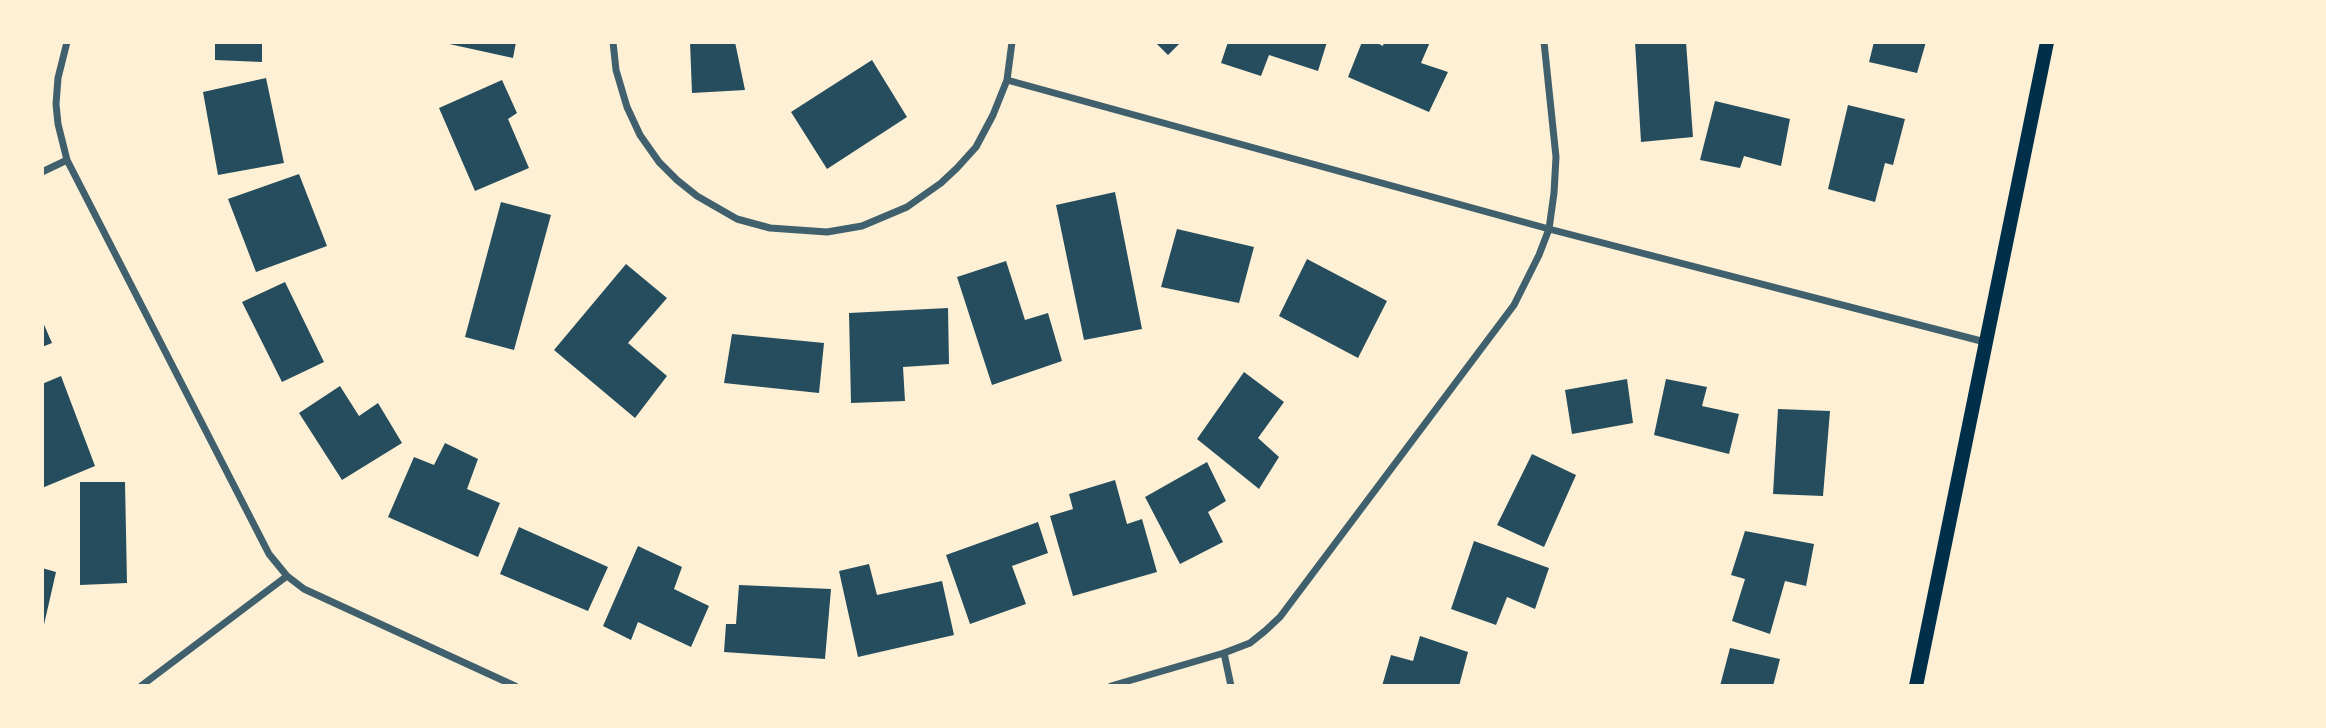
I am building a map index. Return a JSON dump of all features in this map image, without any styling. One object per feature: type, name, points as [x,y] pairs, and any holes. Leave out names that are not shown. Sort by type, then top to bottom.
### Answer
[{"type":"main road","points":[[1916,686],[2047,42]]},
{"type":"street","points":[[67,42],[58,78],[56,104],[67,160],[269,554],[287,576],[304,589],[515,686]]},
{"type":"street","points":[[612,42],[616,70],[627,107],[640,135],[659,162],[697,196],[737,219],[769,228],[827,232],[862,226],[907,207],[925,196],[957,168],[975,146],[993,115],[1007,80],[1012,42]]},
{"type":"street","points":[[1111,686],[1250,643],[1280,617],[1514,305],[1549,229],[1554,193],[1556,157],[1544,42]]},
{"type":"street","points":[[1007,80],[1549,229],[1985,342]]},
{"type":"street","points":[[42,172],[67,160]]},
{"type":"street","points":[[141,686],[287,576]]},
{"type":"street","points":[[1224,653],[1231,686]]},
{"type":"building","points":[[215,42],[262,42],[262,62],[215,60]]},
{"type":"building","points":[[440,42],[516,42],[513,58]]},
{"type":"building","points":[[690,42],[735,42],[745,90],[692,93]]},
{"type":"building","points":[[1155,42],[1181,42],[1168,55]]},
{"type":"building","points":[[1228,42],[1327,42],[1318,71],[1269,55],[1261,76],[1221,63]]},
{"type":"building","points":[[1362,42],[1375,42],[1383,46],[1384,42],[1430,42],[1421,63],[1448,72],[1429,112],[1348,77]]},
{"type":"building","points":[[1635,42],[1686,42],[1693,137],[1641,142]]},
{"type":"building","points":[[1874,42],[1926,42],[1917,73],[1869,62]]},
{"type":"building","points":[[872,60],[907,117],[827,169],[791,112]]},
{"type":"building","points":[[266,78],[284,163],[218,175],[203,92]]},
{"type":"building","points":[[502,80],[517,113],[508,119],[529,168],[475,191],[439,108]]},
{"type":"building","points":[[1715,101],[1790,119],[1781,166],[1744,156],[1740,168],[1700,160]]},
{"type":"building","points":[[1848,105],[1905,119],[1893,165],[1885,163],[1875,202],[1828,189]]},
{"type":"building","points":[[299,174],[327,246],[256,272],[228,199]]},
{"type":"building","points":[[1115,192],[1142,329],[1084,340],[1056,205]]},
{"type":"building","points":[[501,202],[551,215],[514,350],[465,337]]},
{"type":"building","points":[[1177,229],[1254,247],[1239,303],[1161,287]]},
{"type":"building","points":[[1307,259],[1387,301],[1358,358],[1279,316]]},
{"type":"building","points":[[1006,261],[1025,320],[1048,313],[1062,361],[992,385],[957,277]]},
{"type":"building","points":[[626,264],[667,298],[628,343],[667,376],[635,418],[554,350]]},
{"type":"building","points":[[285,282],[324,362],[282,382],[242,302]]},
{"type":"building","points":[[948,308],[949,364],[903,367],[905,401],[851,403],[849,313]]},
{"type":"building","points":[[42,320],[52,343],[42,347]]},
{"type":"building","points":[[732,334],[824,343],[819,393],[724,383]]},
{"type":"building","points":[[1244,372],[1284,402],[1258,438],[1279,457],[1259,489],[1197,439]]},
{"type":"building","points":[[61,376],[95,466],[42,488],[42,384]]},
{"type":"building","points":[[1627,379],[1633,423],[1572,434],[1565,390]]},
{"type":"building","points":[[1666,379],[1707,387],[1702,406],[1739,414],[1729,454],[1654,435]]},
{"type":"building","points":[[340,386],[359,416],[378,403],[402,443],[342,480],[299,413]]},
{"type":"building","points":[[1778,409],[1830,411],[1823,496],[1773,494]]},
{"type":"building","points":[[445,443],[478,459],[467,489],[500,503],[478,557],[388,517],[414,457],[434,465]]},
{"type":"building","points":[[1532,454],[1576,475],[1544,547],[1497,525]]},
{"type":"building","points":[[1207,462],[1226,501],[1208,512],[1223,542],[1180,564],[1145,497]]},
{"type":"building","points":[[1115,480],[1127,524],[1142,519],[1157,572],[1073,596],[1050,516],[1073,509],[1069,494]]},
{"type":"building","points":[[80,482],[125,482],[127,583],[80,585]]},
{"type":"building","points":[[1038,522],[1048,553],[1012,566],[1026,604],[970,624],[946,555]]},
{"type":"building","points":[[519,527],[608,567],[588,611],[500,574]]},
{"type":"building","points":[[1745,531],[1814,544],[1806,586],[1785,581],[1770,634],[1732,621],[1745,579],[1731,575]]},
{"type":"building","points":[[1474,541],[1549,568],[1535,609],[1507,597],[1496,625],[1451,609]]},
{"type":"building","points":[[638,546],[682,567],[674,589],[709,606],[691,647],[638,622],[631,640],[603,626]]},
{"type":"building","points":[[869,564],[877,595],[942,581],[954,635],[858,657],[839,571]]},
{"type":"building","points":[[42,568],[56,572],[43,629],[42,629]]},
{"type":"building","points":[[739,585],[831,589],[825,659],[724,652],[726,624],[736,624]]},
{"type":"building","points":[[1420,636],[1468,652],[1459,686],[1382,686],[1391,655],[1413,661]]},
{"type":"building","points":[[1730,648],[1780,659],[1773,686],[1720,686]]}]
